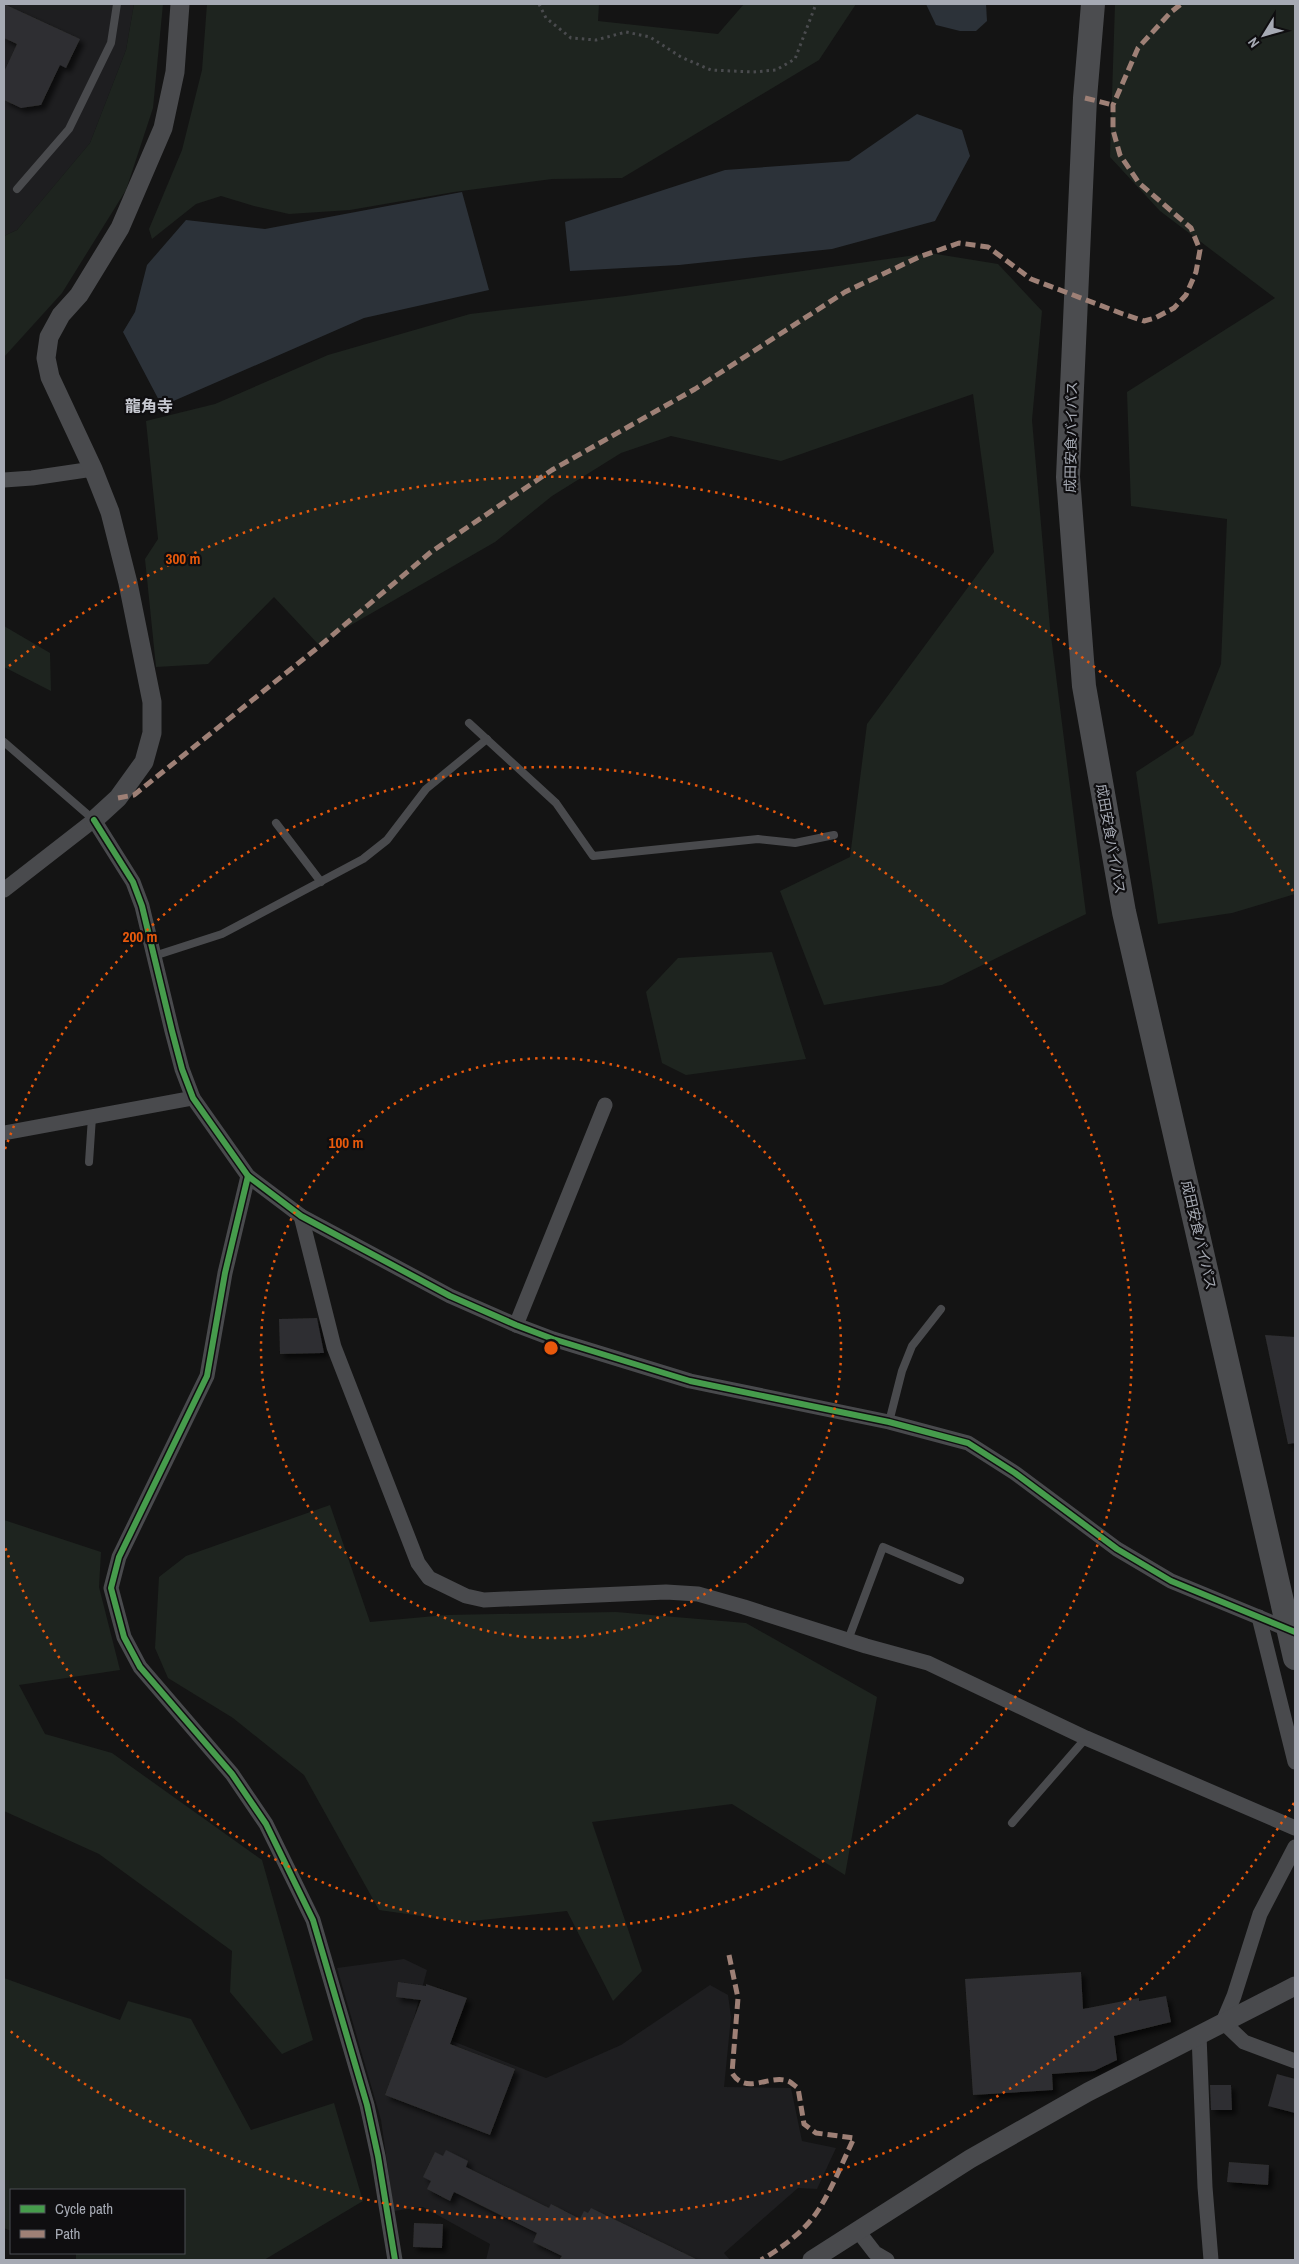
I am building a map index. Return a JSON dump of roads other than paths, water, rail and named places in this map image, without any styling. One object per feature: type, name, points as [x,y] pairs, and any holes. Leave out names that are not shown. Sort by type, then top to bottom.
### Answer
[{"type":"main road","name":"成田安食バイパス","points":[[1093,4],[1085,98],[1068,477],[1084,686],[1124,912],[1291,1617],[1295,1658]]},
{"type":"street","points":[[4,890],[94,820],[118,798],[144,762],[152,733],[152,702],[128,583],[110,512],[93,469],[50,377],[46,358],[49,337],[61,315],[79,295],[120,228],[164,128],[175,72],[180,4]]},
{"type":"street","points":[[4,480],[93,469]]},
{"type":"street","points":[[94,820],[133,882],[142,906],[182,1069],[193,1098],[248,1176],[301,1216],[450,1296],[553,1339],[690,1381],[888,1422],[968,1443],[1015,1473],[1117,1549],[1171,1581],[1259,1617],[1291,1617]]},
{"type":"street","points":[[4,1133],[193,1098]]},
{"type":"street","points":[[516,1325],[605,1105]]},
{"type":"street","points":[[248,1176],[225,1273],[208,1376],[120,1558],[111,1588],[124,1637],[140,1667],[232,1774],[266,1824],[313,1920],[367,2106],[378,2156],[395,2260]]},
{"type":"street","points":[[301,1216],[334,1347],[418,1563],[428,1578],[466,1596],[484,1600],[666,1592],[698,1594],[928,1663],[1086,1738],[1295,1828]]},
{"type":"street","points":[[1259,1617],[1295,1762]]},
{"type":"street","points":[[1223,2022],[1234,1996],[1260,1914],[1295,1847]]},
{"type":"street","points":[[812,2260],[970,2158],[1088,2092],[1295,1986]]},
{"type":"street","points":[[1223,2022],[1244,2042],[1295,2061]]},
{"type":"street","points":[[1199,2035],[1205,2187],[1211,2260]]},
{"type":"street","points":[[858,2231],[875,2253],[888,2260]]},
{"type":"lane","points":[[17,189],[69,129],[111,43],[117,4]]},
{"type":"lane","points":[[469,723],[556,803],[593,856],[758,839],[794,843],[834,835]]},
{"type":"lane","points":[[154,956],[222,934],[363,859],[386,840],[426,789],[487,739]]},
{"type":"lane","points":[[4,742],[94,820]]},
{"type":"lane","points":[[276,823],[321,882]]},
{"type":"lane","points":[[89,1162],[92,1117]]},
{"type":"lane","points":[[888,1422],[902,1371],[912,1346],[941,1309]]},
{"type":"lane","points":[[848,1640],[883,1547],[960,1580]]},
{"type":"lane","points":[[1012,1824],[1086,1738]]},
{"type":"district","name":"龍角寺","points":[[149,406]]}]
